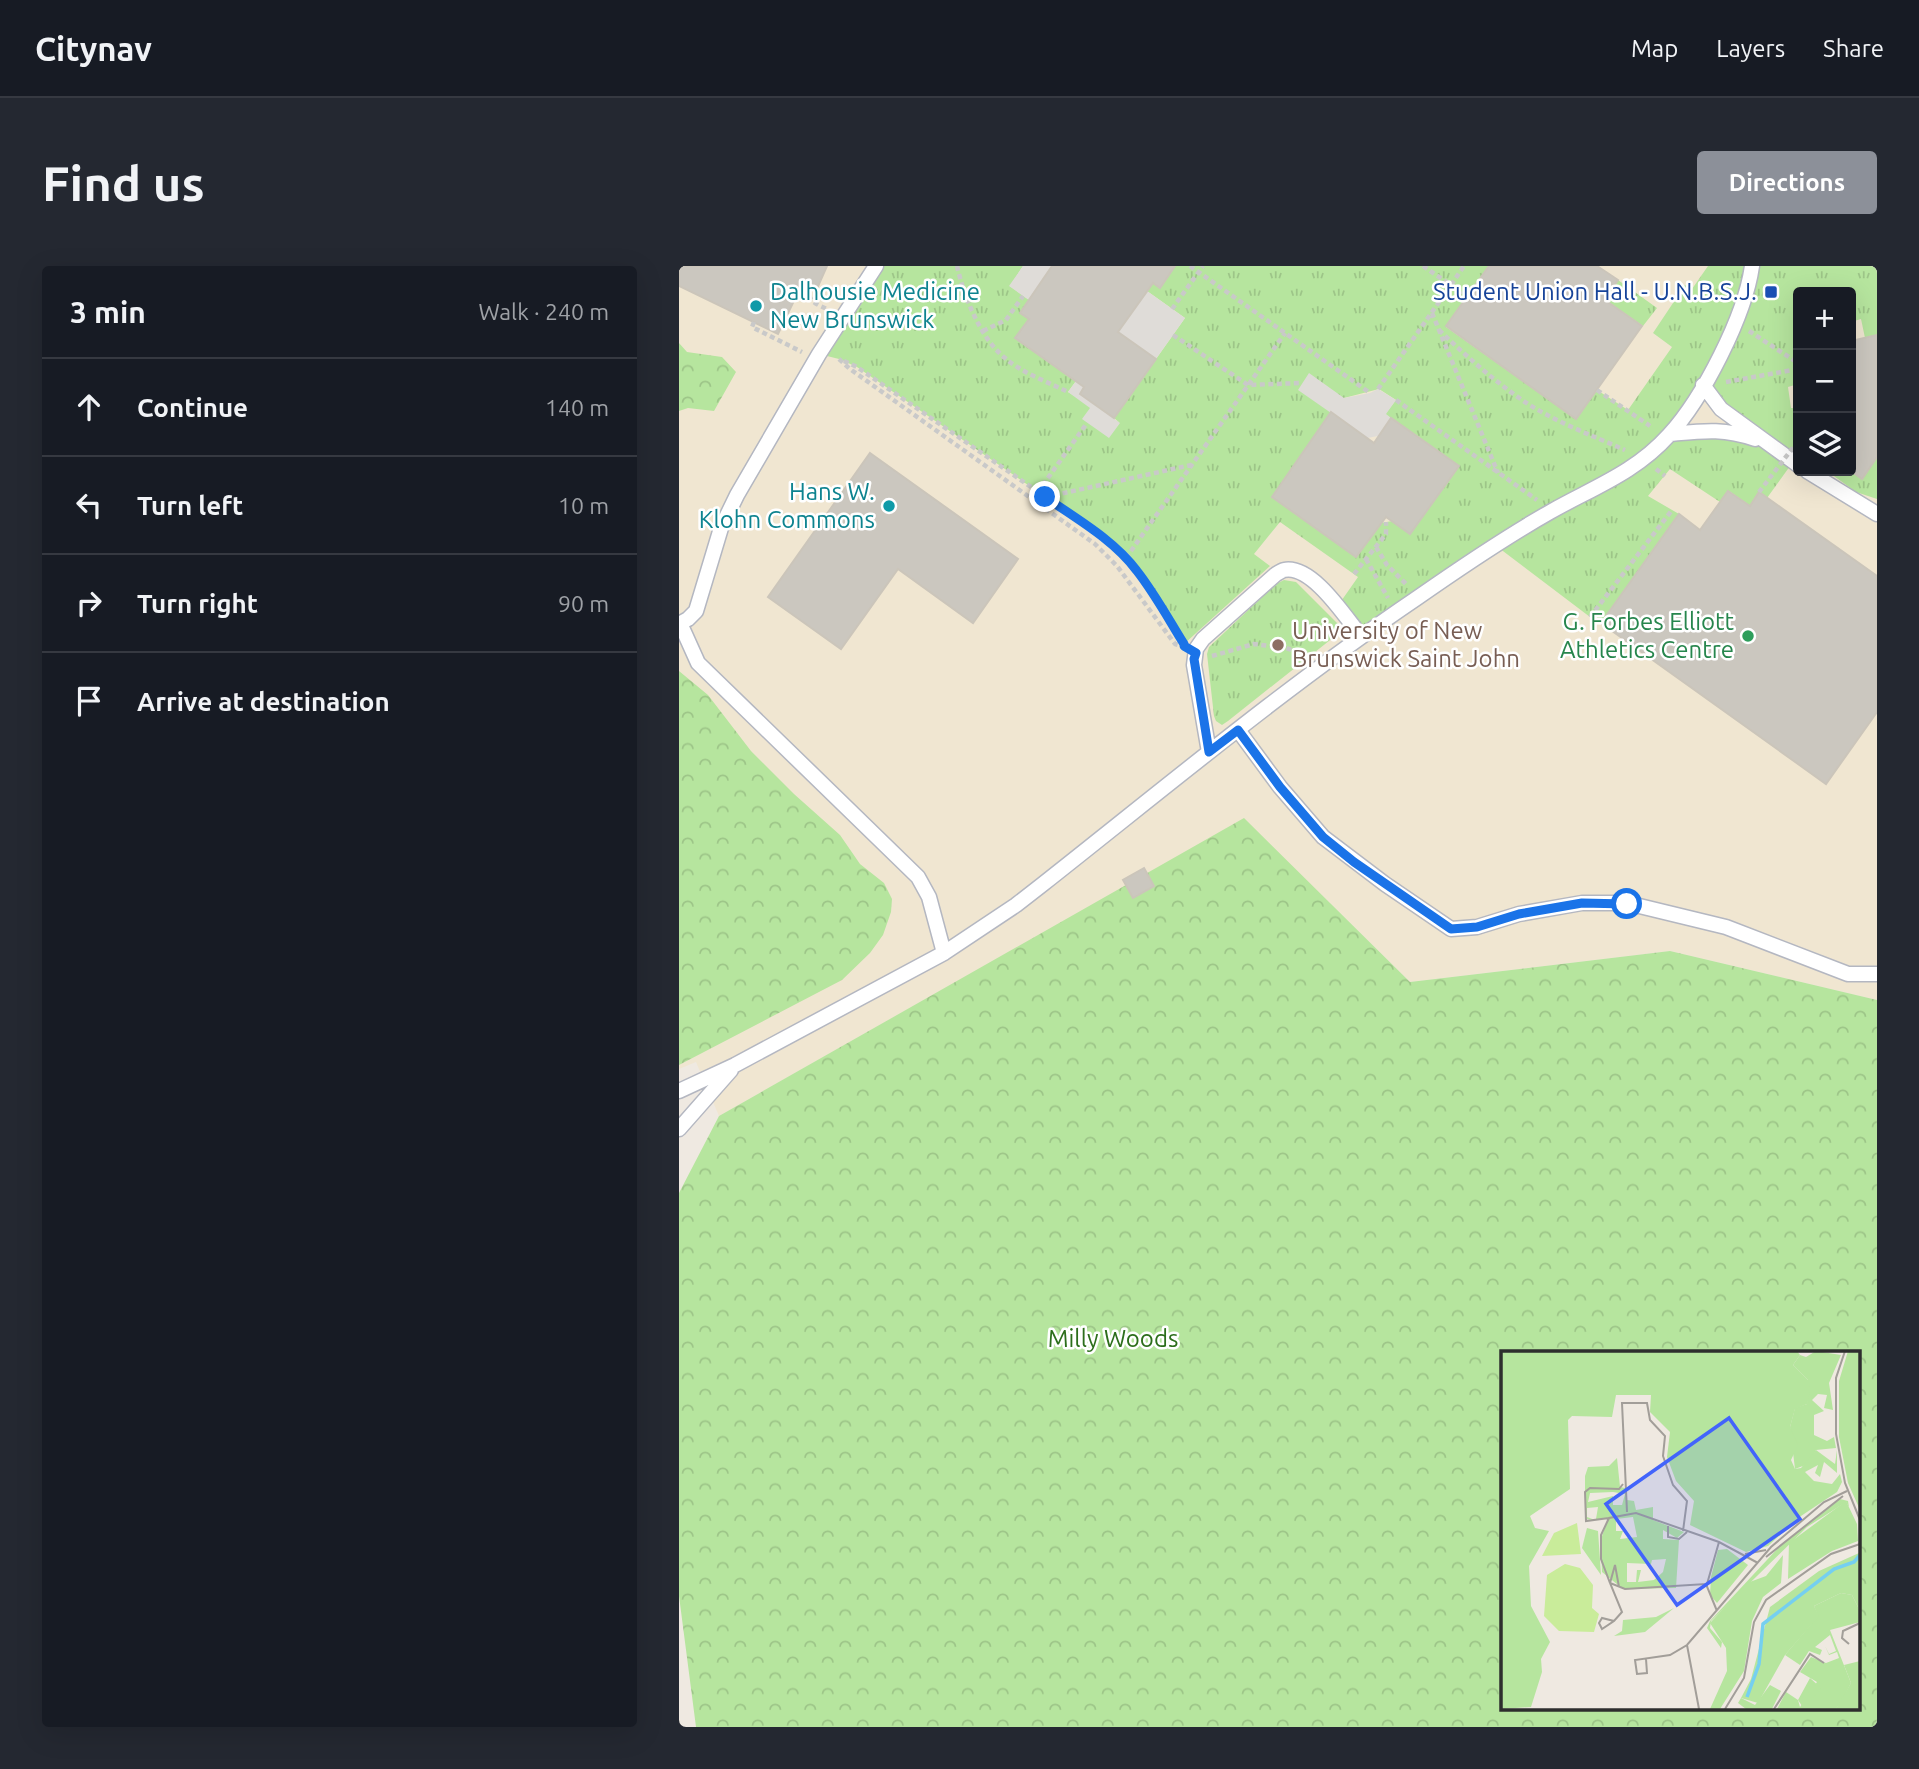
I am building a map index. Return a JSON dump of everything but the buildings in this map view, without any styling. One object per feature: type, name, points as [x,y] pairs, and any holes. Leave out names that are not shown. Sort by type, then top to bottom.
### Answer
[{"type":"lane","points":[[876,266],[819,354],[732,506],[721,528],[697,611],[680,623],[698,663],[918,877],[929,897],[944,953]]},
{"type":"lane","points":[[679,1091],[735,1065],[944,953],[1025,898],[1361,636],[1503,540],[1616,478],[1644,459],[1670,434],[1703,385],[1735,322],[1746,295],[1752,266]]},
{"type":"lane","points":[[1703,385],[1721,409],[1793,461]]},
{"type":"lane","points":[[1670,434],[1713,430],[1740,434],[1767,443]]},
{"type":"lane","points":[[1815,476],[1877,514]]},
{"type":"lane","points":[[1209,752],[1194,659],[1190,650],[1196,649],[1203,639],[1275,575],[1284,570],[1298,571],[1308,576],[1327,594],[1361,636]]},
{"type":"lane","points":[[1238,730],[1280,787],[1323,837],[1354,862],[1451,929],[1477,927],[1519,914],[1582,903],[1627,904],[1726,927],[1848,974],[1877,974]]},
{"type":"lane","points":[[679,1129],[735,1065]]},
{"type":"path","points":[[957,266],[962,289],[990,343],[1006,359],[1068,392]]},
{"type":"path","points":[[1190,266],[1370,393]]},
{"type":"path","points":[[1172,309],[1203,266]]},
{"type":"path","points":[[1423,266],[1466,298]]},
{"type":"path","points":[[1378,389],[1464,266]]},
{"type":"path","points":[[808,287],[813,302],[820,305]]},
{"type":"path","points":[[983,331],[1006,320],[1023,296]]},
{"type":"path","points":[[1432,313],[1499,473]]},
{"type":"path","points":[[754,322],[752,327],[803,352],[839,359],[857,367],[1102,536],[1137,571],[1190,650]]},
{"type":"path","points":[[1735,322],[1793,360]]},
{"type":"path","points":[[1439,330],[1471,361],[1524,401],[1569,426],[1644,459],[1665,475]]},
{"type":"path","points":[[1126,558],[1285,333]]},
{"type":"path","points":[[1173,335],[1248,385],[1303,383]]},
{"type":"path","points":[[839,359],[1095,544],[1117,566],[1175,644],[1210,657],[1248,645],[1262,644],[1297,651],[1318,668]]},
{"type":"path","points":[[1396,400],[1552,511]]},
{"type":"path","points":[[1038,492],[1087,423]]},
{"type":"path","points":[[1759,492],[1793,447]]},
{"type":"path","points":[[1045,497],[1192,465]]},
{"type":"path","points":[[1590,617],[1672,510]]},
{"type":"path","points":[[1354,575],[1386,534],[1386,522]]},
{"type":"path","points":[[1375,547],[1387,565],[1418,597]]},
{"type":"path","points":[[1366,559],[1396,612]]},
{"type":"shaded area","name":"University of New Brunswick Saint John","points":[[679,266],[1877,266],[1877,1000],[1670,951],[1410,982],[1244,819],[719,1116],[696,1062],[679,1069]]},
{"type":"shaded area","points":[[1023,266],[1052,266],[1029,300],[1009,286]]},
{"type":"shaded area","points":[[1147,291],[1185,318],[1156,359],[1118,332]]},
{"type":"shaded area","points":[[1309,373],[1344,398],[1378,389],[1396,400],[1386,414],[1391,418],[1378,436],[1367,438],[1298,390]]},
{"type":"shaded area","points":[[1076,381],[1084,387],[1080,394],[1120,423],[1109,438],[1082,419],[1090,408],[1068,392]]},
{"type":"green space","points":[[876,266],[1023,266],[1010,286],[1029,300],[1020,312],[1029,319],[1016,338],[1076,381],[1068,392],[1120,423],[1114,418],[1185,318],[1147,291],[1153,283],[1160,287],[1175,266],[1489,266],[1446,327],[1576,419],[1597,390],[1628,410],[1672,347],[1653,333],[1685,285],[1692,289],[1708,266],[1877,266],[1877,335],[1865,338],[1861,319],[1856,320],[1856,287],[1793,287],[1793,386],[1788,387],[1793,408],[1793,462],[1767,498],[1759,492],[1750,506],[1729,491],[1720,502],[1670,469],[1648,496],[1679,514],[1601,623],[1495,545],[1361,636],[1337,607],[1358,577],[1280,522],[1254,554],[1270,566],[1184,644],[1137,571],[1102,536],[857,367],[819,354]],"holes":[[[1704,386],[1740,434],[1670,433]],[[1379,389],[1396,400],[1385,414],[1459,466],[1410,533],[1392,521],[1381,523],[1356,557],[1272,497],[1331,412],[1344,398]]]},
{"type":"green space","points":[[1548,266],[1607,296],[1618,280],[1657,308],[1643,326]]},
{"type":"green space","points":[[679,343],[687,352],[722,357],[736,372],[714,411],[688,408],[679,411]]},
{"type":"green space","points":[[1877,457],[1877,499],[1856,492],[1834,476],[1856,475],[1862,479]]},
{"type":"green space","points":[[1284,580],[1296,582],[1340,626],[1339,633],[1222,725],[1214,716],[1207,654],[1209,647],[1276,584]]},
{"type":"green space","points":[[679,671],[708,695],[751,751],[840,835],[860,864],[884,883],[892,899],[891,912],[883,935],[870,953],[842,980],[679,1065]]},
{"type":"green space","name":"Milly Woods","points":[[1244,818],[1410,982],[1670,951],[1877,1000],[1877,1727],[696,1727],[679,1596],[679,1193],[719,1116]]},
{"type":"place","name":"Student Union Hall - U.N.B.S.J.","points":[[1771,292]]},
{"type":"place","name":"Dalhousie Medicine New Brunswick","points":[[756,306]]},
{"type":"place","name":"Hans W. Klohn Commons","points":[[889,506]]},
{"type":"place","name":"G. Forbes Elliott Athletics Centre","points":[[1748,636]]},
{"type":"place","name":"University of New Brunswick Saint John","points":[[1278,645]]},
{"type":"route","points":[[1045,497],[1102,536],[1126,558],[1184,646],[1196,653],[1194,659],[1209,752],[1238,730],[1280,787],[1323,837],[1385,884],[1451,929],[1477,927],[1519,914],[1582,903],[1627,904]]}]
